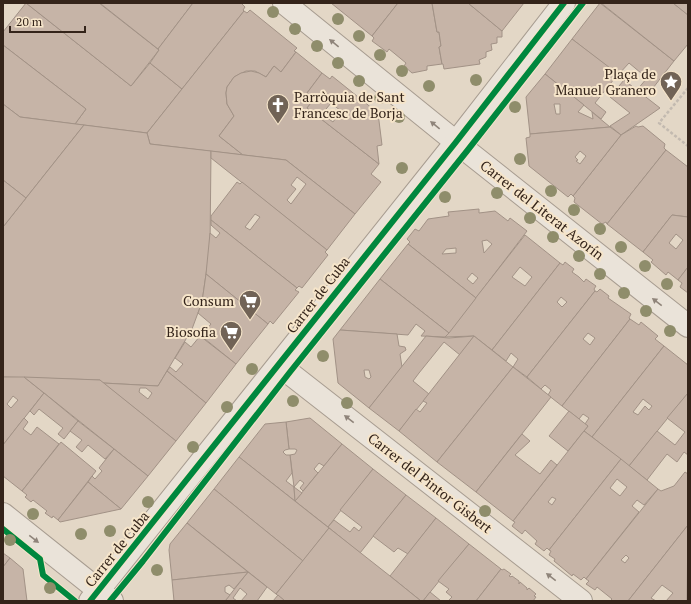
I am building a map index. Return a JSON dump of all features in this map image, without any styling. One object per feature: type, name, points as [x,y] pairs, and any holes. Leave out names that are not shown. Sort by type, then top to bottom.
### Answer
[{"type":"street","name":"Carrer del Literat Azorín","points":[[284,3],[688,326]]},
{"type":"street","name":"Carrer de Cuba","points":[[100,598],[279,365],[564,3]]},
{"type":"street","name":"Carrer del Pintor Gisbert","points":[[279,365],[581,601]]},
{"type":"street","points":[[3,514],[100,598]]},
{"type":"path","points":[[688,88],[659,123],[688,146]]},
{"type":"building","points":[[26,3],[131,86],[150,63],[182,89],[147,133],[75,124],[86,109],[3,45],[3,32]]},
{"type":"building","points":[[26,3],[99,3],[159,50],[131,86]]},
{"type":"building","points":[[193,3],[158,49],[101,4]]},
{"type":"building","points":[[193,3],[241,3],[245,7],[243,10],[244,11],[182,89],[150,63],[159,50],[158,49]]},
{"type":"building","points":[[331,3],[398,3],[372,36]]},
{"type":"building","points":[[398,3],[432,3],[437,32],[439,32],[441,46],[439,47],[442,64],[427,66],[427,70],[412,73],[404,66],[406,63],[389,49],[387,52],[372,41],[374,38],[372,36]]},
{"type":"building","points":[[432,3],[468,3],[502,31],[502,37],[497,37],[497,43],[491,44],[492,50],[486,52],[486,57],[479,60],[480,64],[444,69],[439,47],[441,46],[439,32],[437,32]]},
{"type":"building","points":[[468,3],[524,3],[502,31]]},
{"type":"building","points":[[600,3],[674,61],[646,97],[637,90],[647,78],[629,63],[618,75],[572,39]]},
{"type":"building","points":[[601,3],[673,3],[688,15],[688,44],[674,61]]},
{"type":"building","points":[[673,3],[688,3],[688,15]]},
{"type":"building","points":[[250,10],[297,48],[294,51],[296,52],[281,72],[274,66],[266,77],[255,71],[246,71],[234,77],[227,87],[227,104],[234,116],[219,136],[243,155],[150,144],[147,133],[244,11],[247,13]]},
{"type":"building","points":[[572,39],[618,74],[595,103],[606,112],[601,119],[545,74]]},
{"type":"building","points":[[3,45],[86,109],[75,124],[20,117],[3,104]]},
{"type":"building","name":"Parròquia de Sant Francesc de Borja","points":[[296,52],[322,73],[307,93],[314,99],[307,108],[379,164],[371,174],[381,182],[355,214],[286,160],[243,155],[219,136],[234,116],[227,104],[226,93],[227,87],[234,77],[241,73],[251,71],[266,77],[274,66],[281,72]]},
{"type":"building","points":[[322,73],[330,79],[332,76],[378,113],[382,145],[377,146],[379,164],[307,108],[314,99],[307,93]],"holes":[[[331,103],[341,111],[333,122],[322,114]]]},
{"type":"building","points":[[545,74],[584,105],[578,112],[593,119],[592,112],[610,127],[530,134],[526,97]],"holes":[[[554,104],[560,104],[560,114],[556,114]]]},
{"type":"building","points":[[624,80],[660,108],[621,135],[610,126],[630,113],[610,97]]},
{"type":"building","points":[[3,104],[20,117],[84,125],[26,198],[3,180]]},
{"type":"building","points":[[84,125],[147,133],[150,144],[211,151],[210,247],[202,302],[192,329],[158,386],[103,383],[100,380],[3,377],[3,227]]},
{"type":"building","points":[[636,126],[643,126],[665,144],[664,148],[666,150],[607,224],[606,222],[602,224],[574,202],[575,198],[573,196],[621,135]]},
{"type":"building","points":[[610,127],[621,135],[573,196],[571,194],[568,197],[529,166],[526,138],[530,137],[530,134]],"holes":[[[580,151],[586,156],[580,164],[576,161],[578,160],[575,157]]]},
{"type":"building","points":[[666,150],[688,167],[688,217],[672,215],[643,252],[607,224]]},
{"type":"building","points":[[211,151],[286,160],[355,214],[327,250],[211,158]],"holes":[[[297,177],[306,184],[291,204],[287,200],[296,189],[291,185]]]},
{"type":"building","points":[[3,180],[26,198],[3,227]]},
{"type":"building","points":[[237,182],[240,184],[242,182],[327,250],[325,252],[328,255],[302,288],[299,286],[297,288],[211,220],[211,216]],"holes":[[[255,214],[260,217],[250,230],[245,227]]]},
{"type":"building","points":[[479,209],[479,213],[495,211],[508,221],[510,218],[527,231],[476,298],[408,244],[410,242],[407,239],[415,229],[419,231],[428,219],[449,216],[448,212]],"holes":[[[487,240],[492,244],[484,253],[482,241]],[[456,248],[456,253],[442,254],[446,249]],[[472,273],[478,278],[473,284],[467,279]]]},
{"type":"building","points":[[672,215],[688,217],[688,267],[678,280],[668,272],[666,275],[651,262],[653,260],[643,252]],"holes":[[[676,234],[683,240],[676,249],[669,243]]]},
{"type":"building","points":[[211,220],[297,288],[295,290],[299,292],[273,324],[270,321],[268,324],[206,274],[210,233],[216,238],[220,233],[211,225]]},
{"type":"building","points":[[525,235],[560,263],[492,350],[474,336],[445,337]],"holes":[[[520,267],[532,277],[525,286],[512,277]]]},
{"type":"building","points":[[408,244],[476,298],[449,333],[380,279]]},
{"type":"building","points":[[565,262],[574,269],[572,272],[584,282],[586,279],[596,286],[594,289],[595,291],[527,377],[513,367],[518,359],[511,353],[506,361],[492,350],[560,263],[563,265]],"holes":[[[561,297],[567,302],[562,307],[557,302]]]},
{"type":"building","points":[[688,267],[688,293],[680,287],[682,283],[678,280]]},
{"type":"building","points":[[206,274],[268,324],[236,364],[200,335],[204,328],[206,330],[211,324],[198,313],[202,302]]},
{"type":"building","points":[[380,279],[449,333],[445,337],[421,336],[425,331],[416,324],[408,335],[340,330]]},
{"type":"building","points":[[600,289],[609,296],[608,298],[631,314],[630,319],[562,406],[548,395],[551,390],[545,385],[541,389],[527,377],[595,291],[597,292]],"holes":[[[588,333],[595,338],[590,345],[583,339]]]},
{"type":"building","points":[[630,319],[639,325],[641,322],[658,336],[655,339],[664,346],[592,437],[584,431],[588,426],[585,424],[589,418],[583,414],[579,419],[562,406]]},
{"type":"building","points":[[340,330],[397,334],[399,346],[405,347],[406,350],[400,354],[402,367],[369,408],[338,383],[333,339]],"holes":[[[364,370],[369,370],[371,377],[369,379],[365,377]]]},
{"type":"building","points":[[200,336],[236,364],[206,403],[167,371],[170,367],[176,372],[183,364],[175,358],[185,342],[191,347]]},
{"type":"building","points":[[426,336],[449,338],[474,336],[460,355],[444,342],[419,373],[413,381],[429,394],[399,431],[369,408]]},
{"type":"building","points":[[474,336],[513,367],[437,462],[399,431],[416,409],[420,412],[427,403],[423,401]]},
{"type":"building","points":[[664,346],[688,365],[688,393],[629,466],[592,437]],"holes":[[[643,399],[652,406],[649,410],[645,406],[638,415],[633,412]]]},
{"type":"building","points":[[513,367],[551,397],[476,492],[437,462]]},
{"type":"building","points":[[167,371],[206,403],[176,441],[103,383],[158,386]],"holes":[[[140,388],[146,388],[152,393],[148,399],[139,392]]]},
{"type":"building","points":[[3,377],[24,377],[44,393],[3,445]],"holes":[[[13,396],[18,400],[11,408],[7,404]]]},
{"type":"building","points":[[24,377],[100,380],[176,441],[148,476]]},
{"type":"building","points":[[44,393],[78,421],[64,439],[58,434],[63,428],[39,409],[34,415],[30,411]]},
{"type":"building","points":[[688,393],[688,455],[684,452],[677,462],[667,454],[647,480],[629,466],[657,431],[675,445],[685,432],[667,418]]},
{"type":"building","points":[[569,411],[588,426],[568,451],[549,436]]},
{"type":"building","points":[[24,418],[28,422],[23,429],[31,435],[37,427],[59,444],[22,491],[3,476],[3,445]]},
{"type":"building","points":[[310,418],[342,444],[324,466],[319,463],[314,469],[318,473],[303,491],[300,488],[304,483],[300,480],[294,487],[290,455],[295,454],[297,450],[289,449],[286,422]]},
{"type":"building","points":[[78,421],[114,449],[105,459],[88,445],[82,452],[76,447],[82,440],[70,431]]},
{"type":"building","points":[[286,422],[289,449],[283,452],[286,455],[290,455],[292,473],[286,481],[294,487],[295,501],[239,457],[265,424]]},
{"type":"building","points":[[584,431],[621,459],[549,550],[547,548],[544,551],[535,544],[537,541],[525,530],[522,534],[512,526],[515,522],[513,521]],"holes":[[[552,497],[556,499],[552,505],[548,502]]]},
{"type":"building","points":[[522,434],[530,441],[515,455],[540,474],[551,460],[557,465],[513,521],[476,492]]},
{"type":"building","points":[[61,442],[96,471],[58,520],[45,513],[47,511],[33,500],[31,502],[25,497],[27,495],[22,491]]},
{"type":"building","points":[[342,444],[373,469],[328,527],[295,501]]},
{"type":"building","points":[[114,449],[148,476],[121,509],[88,482],[92,476],[95,479],[102,471],[99,468]]},
{"type":"building","points":[[239,457],[329,528],[303,561],[214,489]]},
{"type":"building","points":[[621,459],[658,489],[644,505],[637,500],[632,506],[639,512],[586,579],[584,577],[581,580],[573,574],[572,576],[554,561],[555,559],[549,555],[551,551],[549,550]],"holes":[[[617,479],[627,487],[620,496],[610,488]]]},
{"type":"building","points":[[373,469],[406,495],[360,553],[328,527],[334,520],[350,532],[354,527],[359,531],[362,527],[340,510]]},
{"type":"building","points":[[685,472],[688,474],[688,525],[628,601],[610,601],[612,599],[597,587],[595,590],[586,584],[589,581],[586,579],[658,489],[661,491],[674,486]],"holes":[[[626,555],[629,558],[625,563],[621,560]]]},
{"type":"building","points":[[88,482],[121,509],[60,522],[58,520]]},
{"type":"building","points":[[294,487],[302,493],[295,501]]},
{"type":"building","points":[[214,489],[303,561],[276,594],[187,523]]},
{"type":"building","points":[[406,495],[436,518],[408,554],[398,548],[394,552],[373,536]]},
{"type":"building","points":[[436,518],[469,544],[423,601],[421,601],[390,576]]},
{"type":"building","points":[[187,523],[248,572],[172,580],[169,550],[170,544]]},
{"type":"building","points":[[688,525],[687,601],[666,601],[673,593],[662,585],[651,598],[656,601],[628,601]]},
{"type":"building","points":[[329,528],[421,601],[285,601],[276,594]]},
{"type":"building","points":[[469,544],[501,569],[476,601],[448,601],[452,597],[446,592],[449,589],[438,581]]},
{"type":"building","points":[[3,553],[10,558],[3,567]]},
{"type":"building","points":[[10,558],[23,569],[27,601],[3,601],[3,567]]},
{"type":"building","points":[[501,569],[504,569],[511,574],[509,576],[512,576],[519,581],[519,584],[520,582],[527,588],[527,590],[529,588],[536,594],[533,601],[476,601]]},
{"type":"building","points":[[248,572],[267,587],[257,601],[241,601],[247,594],[240,588],[233,598],[237,601],[225,601]]},
{"type":"building","points":[[248,572],[234,589],[229,585],[225,587],[225,592],[230,595],[225,601],[174,601],[172,580]]},
{"type":"building","points":[[430,592],[441,601],[423,601]]},
{"type":"building","points":[[278,595],[285,601],[273,601]]},
{"type":"cycle path","points":[[90,601],[456,142],[564,3]]},
{"type":"cycle path","points":[[110,601],[583,3]]},
{"type":"cycle path","points":[[3,529],[40,559],[43,575],[75,601]]},
{"type":"place","name":"Plaça de Manuel Granero","points":[[671,102]]},
{"type":"place","name":"Parròquia de Sant Francesc de Borja","points":[[278,124]]},
{"type":"place","name":"Consum","points":[[250,320]]},
{"type":"place","name":"Biosofia","points":[[231,352]]}]
